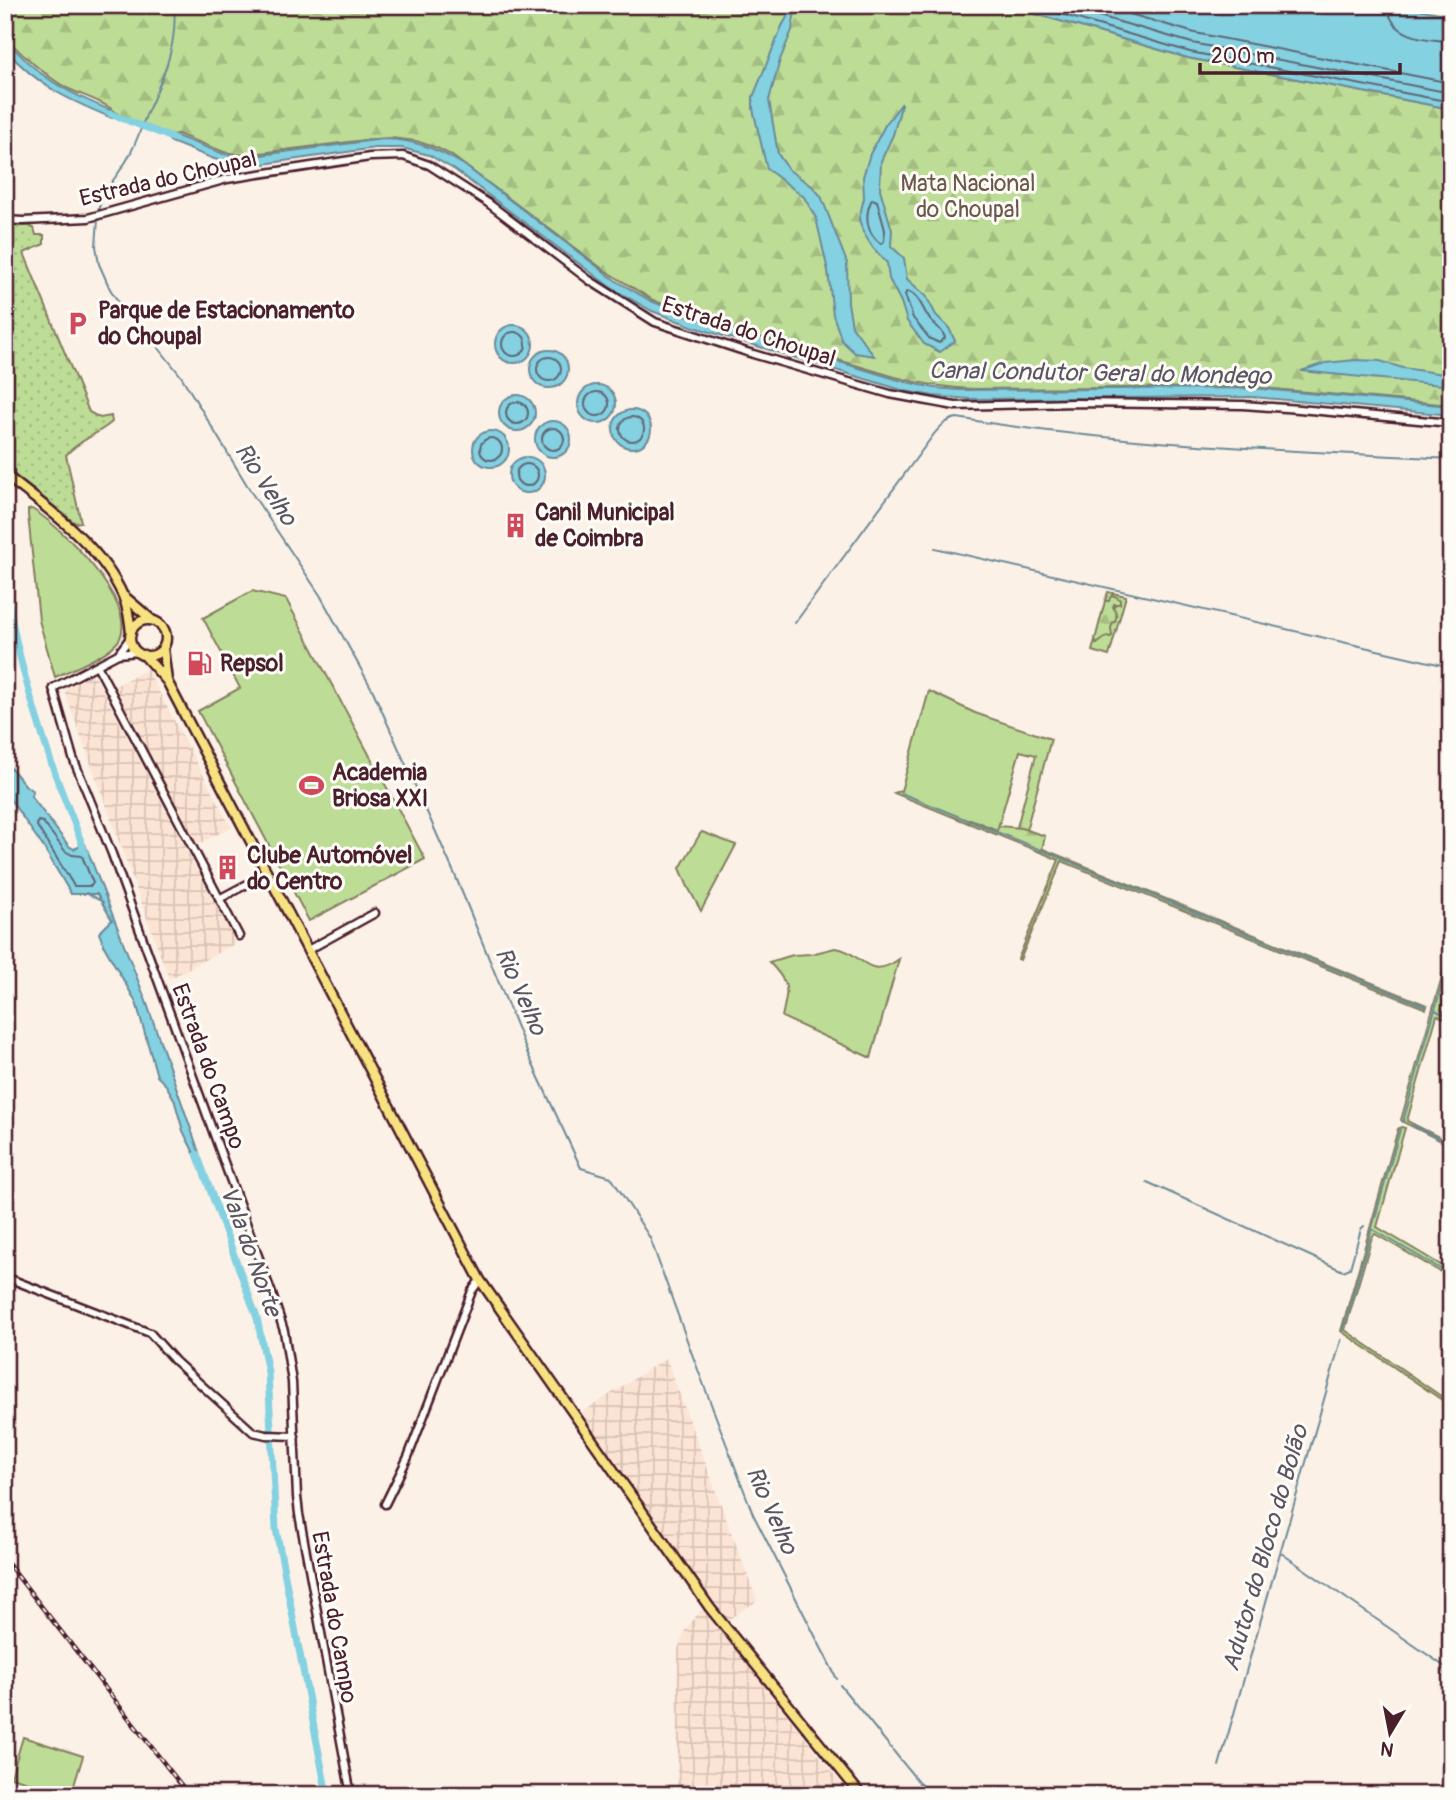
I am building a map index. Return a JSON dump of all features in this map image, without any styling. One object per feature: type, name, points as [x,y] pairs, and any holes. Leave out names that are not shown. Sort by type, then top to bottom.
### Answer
[{"type":"main road","points":[[5,475],[87,542],[123,595],[134,648],[167,681],[480,1280],[710,1608],[861,1795]]},
{"type":"main road","points":[[123,595],[159,623],[165,631],[166,641],[163,648],[155,654],[141,654]]},
{"type":"main road","points":[[131,636],[136,624],[152,620]]},
{"type":"main road","points":[[163,648],[167,681]]},
{"type":"street","name":"Estrada do Choupal","points":[[5,220],[88,218],[228,178],[370,157],[403,156],[429,165],[488,203],[589,280],[655,322],[752,354],[890,394],[956,406],[1074,403],[1242,405],[1451,423]]},
{"type":"street","points":[[131,636],[118,654],[97,665],[239,936]]},
{"type":"street","points":[[118,654],[141,654]]},
{"type":"street","name":"Estrada do Campo","points":[[97,665],[53,688],[73,758],[112,854],[284,1331],[292,1382],[297,1497],[303,1542],[351,1795]]},
{"type":"street","points":[[219,899],[268,873]]},
{"type":"street","points":[[308,950],[375,913]]},
{"type":"street","points":[[5,1277],[149,1332],[175,1361],[253,1432],[295,1436]]},
{"type":"street","points":[[385,1504],[408,1457],[472,1291],[480,1280]]},
{"type":"shaded area","points":[[147,669],[231,827],[195,846],[115,686]]},
{"type":"shaded area","points":[[90,676],[96,678],[236,943],[169,979],[65,693],[67,687]]},
{"type":"shaded area","points":[[666,1358],[757,1601],[725,1622],[575,1417]]},
{"type":"shaded area","points":[[703,1608],[850,1795],[679,1795],[678,1649],[685,1630]]},
{"type":"green space","name":"Mata Nacional do Choupal","points":[[5,5],[1005,5],[1188,58],[1451,109],[1451,405],[1252,387],[953,388],[895,377],[694,317],[653,300],[604,270],[451,155],[437,148],[416,141],[391,138],[245,155],[224,152],[178,134],[170,135],[119,115],[103,104],[64,86],[24,56],[5,33]]},
{"type":"green space","points":[[5,226],[29,226],[34,228],[36,235],[44,235],[44,244],[24,253],[89,412],[100,418],[111,416],[112,422],[66,455],[81,522],[75,523],[5,467]]},
{"type":"green space","points":[[32,509],[60,531],[93,566],[118,605],[122,623],[120,638],[116,644],[91,660],[55,677],[39,620],[28,515],[28,510]]},
{"type":"green space","name":"Academia Briosa XXI","points":[[252,591],[286,599],[425,859],[309,921],[198,711],[240,688],[203,618]]},
{"type":"green space","points":[[1108,592],[1126,596],[1109,656],[1092,651],[1095,640],[1096,644],[1107,636],[1110,637],[1113,607],[1117,603],[1110,599],[1105,601]]},
{"type":"green space","points":[[1112,595],[1120,600],[1120,604],[1114,604],[1113,607],[1116,615],[1111,628],[1112,636],[1107,636],[1097,644],[1095,640],[1105,601],[1109,601]]},
{"type":"green space","points":[[929,691],[975,713],[1051,739],[1026,830],[1017,827],[1036,755],[1020,751],[997,831],[970,819],[968,823],[894,793],[901,791]]},
{"type":"green space","points":[[970,819],[997,830],[999,826],[1021,828],[1045,836],[1042,850],[1040,852],[968,823]]},
{"type":"green space","points":[[702,832],[736,845],[701,911],[680,868]]},
{"type":"green space","points":[[1043,849],[1427,1005],[1426,1009],[1062,861],[1020,960],[1018,959],[1059,860],[1040,852]]},
{"type":"green space","points":[[1451,945],[1451,975],[1441,1010],[1451,1015],[1451,1021],[1437,1015],[1407,1121],[1451,1143],[1451,1146],[1401,1120]]},
{"type":"green space","points":[[835,948],[844,950],[872,967],[888,966],[899,959],[871,1058],[782,1017],[786,987],[769,962]]},
{"type":"green space","points":[[1405,1128],[1377,1227],[1451,1271],[1451,1278],[1375,1234],[1345,1330],[1451,1403],[1451,1406],[1341,1331],[1398,1129]]},
{"type":"green space","points":[[23,1737],[83,1756],[71,1795],[11,1777]]},
{"type":"water","points":[[794,5],[792,30],[769,100],[778,154],[789,170],[821,196],[847,263],[848,303],[852,326],[874,356],[855,353],[842,341],[833,315],[828,271],[816,218],[804,197],[767,169],[753,109],[753,97],[782,26]]},
{"type":"water","points":[[1005,5],[1395,5],[1451,15],[1451,109],[1188,58]]},
{"type":"water","points":[[5,37],[41,74],[68,91],[115,112],[117,118],[82,105],[43,83],[5,49]]},
{"type":"water","points":[[902,103],[893,135],[881,161],[880,189],[892,230],[891,246],[904,258],[907,279],[926,296],[955,341],[940,352],[924,344],[907,321],[889,279],[887,263],[873,248],[859,219],[864,198],[863,177],[870,154],[885,125]]},
{"type":"water","name":"Canal Condutor Geral do Mondego","points":[[170,135],[224,154],[245,157],[383,139],[425,146],[464,165],[615,280],[651,301],[689,316],[902,381],[960,390],[1252,388],[1451,406],[1451,415],[1253,397],[969,399],[905,391],[694,327],[652,311],[610,287],[455,170],[429,155],[402,148],[375,148],[243,165],[214,159],[171,142],[168,139]]},
{"type":"water","points":[[514,325],[527,331],[533,344],[527,357],[514,363],[501,357],[495,344],[501,331]]},
{"type":"water","points":[[549,350],[562,356],[568,369],[562,382],[549,388],[536,382],[530,369],[536,356]]},
{"type":"water","points":[[1380,361],[1403,368],[1451,375],[1451,386],[1301,371],[1325,363]]},
{"type":"water","points":[[597,385],[610,391],[616,404],[610,417],[597,423],[584,417],[578,404],[584,391]]},
{"type":"water","points":[[517,395],[530,400],[535,413],[530,426],[517,431],[504,426],[499,413],[504,400]]},
{"type":"water","points":[[632,410],[645,416],[651,429],[645,442],[632,448],[619,442],[613,429],[619,416]]},
{"type":"water","points":[[553,421],[566,426],[571,439],[566,452],[553,457],[540,452],[535,439],[540,426]]},
{"type":"water","points":[[491,431],[504,436],[509,449],[504,462],[491,467],[478,462],[473,449],[478,436]]},
{"type":"water","points":[[527,457],[540,462],[545,475],[540,488],[527,493],[514,488],[509,475],[514,462]]},
{"type":"water","points":[[5,761],[33,791],[31,796],[69,846],[74,849],[85,844],[146,1001],[199,1152],[194,1153],[183,1131],[174,1099],[157,1076],[136,1002],[99,933],[112,920],[97,894],[71,894],[44,848],[5,792]]},
{"type":"waterway","points":[[98,214],[102,198],[134,147],[164,74],[174,34],[174,5]]},
{"type":"waterway","name":"Canal Condutor Geral do Mondego","points":[[111,114],[175,139]]},
{"type":"waterway","name":"Rio Velho","points":[[98,219],[96,246],[99,264],[110,289],[125,312],[181,376],[253,495],[320,595],[373,691],[455,875],[527,1052],[581,1168],[611,1177],[650,1238],[753,1514],[837,1679]]},
{"type":"waterway","points":[[795,623],[934,434],[953,419],[1141,440],[1451,459]]},
{"type":"waterway","points":[[935,548],[1451,667]]},
{"type":"waterway","points":[[5,575],[12,623],[30,693],[55,774],[85,853]]},
{"type":"waterway","points":[[901,793],[1427,1007]]},
{"type":"waterway","name":"Vala do Norte","points":[[86,893],[103,902]]},
{"type":"waterway","name":"Adutor do Bloco do Bolão","points":[[1403,1122],[1451,953]]},
{"type":"waterway","points":[[1435,1010],[1451,1018]]},
{"type":"waterway","points":[[1412,1125],[1451,1145]]},
{"type":"waterway","name":"Adutor do Bloco do Bolão","points":[[1343,1330],[1400,1130]]},
{"type":"waterway","name":"Vala do Norte","points":[[197,1154],[257,1318],[268,1372],[276,1529],[327,1795]]},
{"type":"waterway","points":[[1147,1182],[1343,1271],[1350,1268],[1364,1226]]},
{"type":"waterway","points":[[1372,1229],[1451,1275]]},
{"type":"waterway","name":"Adutor do Bloco do Bolão","points":[[1219,1766],[1341,1340]]},
{"type":"waterway","points":[[1281,1553],[1451,1671]]},
{"type":"waterway","name":"Rio Velho","points":[[840,1685],[929,1795]]},
{"type":"railway","points":[[5,1560],[189,1795]]},
{"type":"place","name":"Parque de Estacionamento do Choupal","points":[[78,323]]},
{"type":"place","name":"Canil Municipal de Coimbra","points":[[515,525]]},
{"type":"place","name":"Repsol","points":[[200,663]]},
{"type":"place","name":"Academia Briosa XXI","points":[[312,785]]},
{"type":"place","name":"Clube Automóvel do Centro","points":[[227,868]]}]
